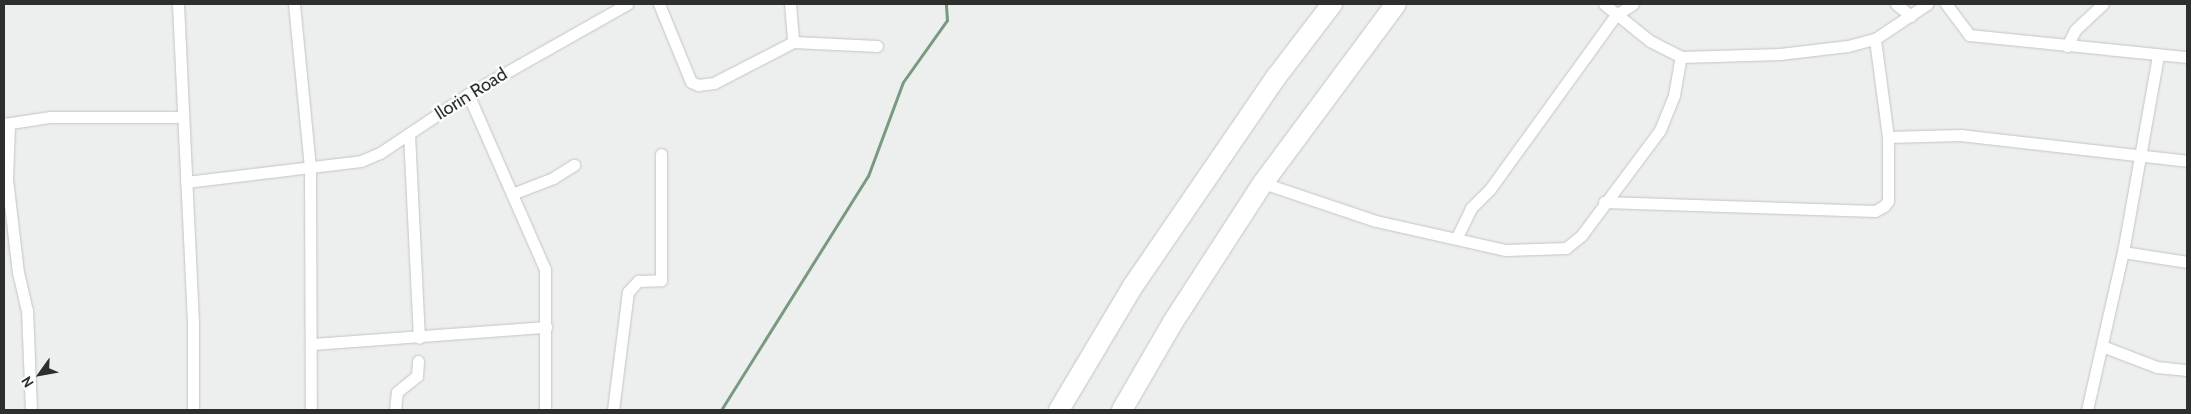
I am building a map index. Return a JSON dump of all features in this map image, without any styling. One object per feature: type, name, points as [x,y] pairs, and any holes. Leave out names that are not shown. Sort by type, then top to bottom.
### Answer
[{"type":"highway","points":[[1059,410],[1133,286],[1277,76],[1332,4]]},
{"type":"highway","points":[[1128,408],[1173,322],[1263,183],[1396,4]]},
{"type":"street","points":[[178,4],[194,324],[193,410]]},
{"type":"street","points":[[294,4],[310,168],[313,344],[311,410]]},
{"type":"street","name":"Ilorin Road","points":[[186,182],[361,161],[409,134],[468,94],[613,7],[627,4]]},
{"type":"street","points":[[659,4],[691,82],[698,85],[714,83],[793,42],[877,46]]},
{"type":"street","points":[[790,4],[793,42]]},
{"type":"street","points":[[1604,4],[1650,41],[1681,57],[1780,54],[1875,39],[1912,16],[1927,4]]},
{"type":"street","points":[[1457,237],[1471,208],[1490,189],[1616,15],[1633,4]]},
{"type":"street","points":[[1896,4],[1912,16]]},
{"type":"street","points":[[1946,4],[1969,35],[2187,57]]},
{"type":"street","points":[[2067,46],[2075,30],[2103,4]]},
{"type":"street","points":[[1604,202],[1875,211],[1888,201],[1888,137],[1875,39]]},
{"type":"street","points":[[2087,410],[2123,252],[2158,55]]},
{"type":"street","points":[[1263,183],[1376,220],[1457,237],[1506,250],[1566,248],[1581,236],[1604,202],[1660,130],[1674,95],[1681,57]]},
{"type":"street","points":[[468,94],[512,194],[519,218],[541,253],[545,269],[545,410]]},
{"type":"street","points":[[31,410],[27,310],[8,236],[7,124],[50,117],[183,117]]},
{"type":"street","points":[[409,134],[419,338]]},
{"type":"street","points":[[1888,137],[1960,135],[2187,161]]},
{"type":"street","points":[[614,410],[628,292],[638,281],[661,280],[661,154]]},
{"type":"street","points":[[512,194],[553,178],[574,165]]},
{"type":"street","points":[[2123,252],[2187,262]]},
{"type":"street","points":[[313,344],[419,338],[546,326]]},
{"type":"street","points":[[2102,346],[2156,367],[2187,370]]},
{"type":"street","points":[[395,410],[397,392],[417,376],[418,361]]},
{"type":"waterway","points":[[721,410],[868,176],[903,82],[947,20],[946,4]]}]
